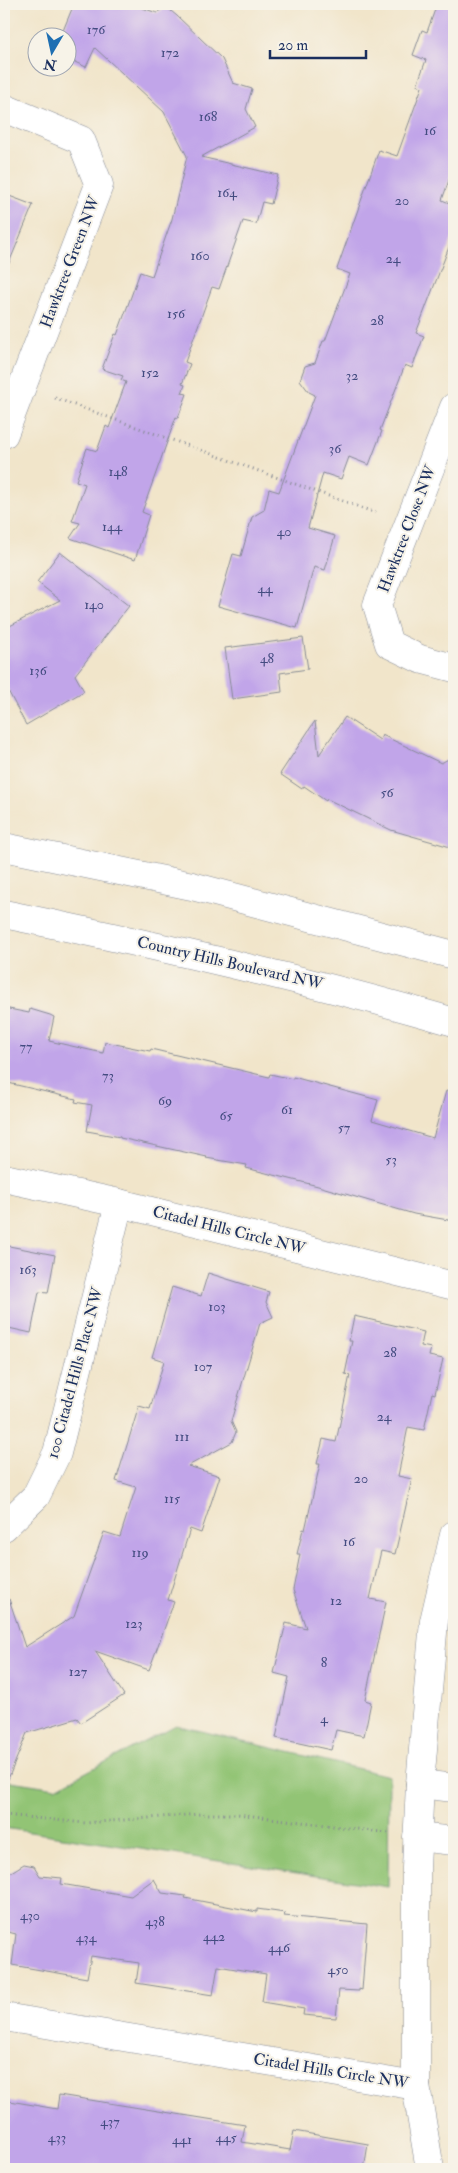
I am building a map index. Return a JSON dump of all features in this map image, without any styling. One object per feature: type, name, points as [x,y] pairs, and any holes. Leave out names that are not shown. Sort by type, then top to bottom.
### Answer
[{"type":"street","name":"Hawktree Green NW","points":[[4,108],[81,140],[99,185],[4,434]]},
{"type":"street","name":"Hawktree Close NW","points":[[454,407],[377,605],[389,644],[420,659],[454,668]]},
{"type":"street","points":[[4,847],[192,886],[454,955]]},
{"type":"street","name":"Country Hills Boulevard NW","points":[[4,914],[140,941],[328,986],[454,1022]]},
{"type":"street","name":"Citadel Hills Circle NW","points":[[4,1178],[119,1203],[454,1286]]},
{"type":"street","name":"100 Citadel Hills Place NW","points":[[4,1527],[36,1496],[56,1452],[119,1203]]},
{"type":"street","name":"Citadel Hills Circle NW","points":[[4,2018],[416,2086],[406,1835],[420,1784],[434,1621],[454,1536]]},
{"type":"street","points":[[420,1784],[454,1788]]},
{"type":"street","points":[[406,1835],[454,1841]]},
{"type":"street","points":[[416,2086],[430,2169]]},
{"type":"path","points":[[55,398],[382,514]]},
{"type":"path","points":[[4,1815],[85,1824],[200,1814],[238,1814],[406,1835]]},
{"type":"green space","points":[[176,1725],[389,1776],[388,1887],[4,1828],[4,1780],[56,1788]]},
{"type":"building","points":[[74,4],[131,4],[157,13],[165,6],[222,59],[233,83],[252,89],[246,109],[255,127],[201,157],[278,175],[271,204],[262,202],[256,224],[243,221],[219,289],[212,287],[185,362],[190,364],[182,384],[185,385],[182,393],[187,394],[178,418],[176,417],[142,512],[149,515],[135,560],[70,538],[80,523],[72,521],[85,484],[76,481],[87,448],[97,451],[106,426],[109,428],[126,382],[121,380],[123,376],[102,369],[115,334],[117,335],[140,272],[152,276],[172,219],[187,156],[164,112],[95,48],[86,67],[78,63],[78,28],[64,28]]},
{"type":"building","points":[[437,4],[454,4],[454,166],[442,200],[454,205],[454,234],[416,333],[424,336],[412,368],[405,365],[380,430],[382,431],[369,465],[349,457],[341,479],[323,473],[308,528],[335,536],[325,570],[314,567],[297,628],[218,606],[233,554],[241,556],[252,517],[264,510],[269,489],[279,492],[315,395],[309,392],[300,380],[305,366],[315,363],[350,274],[337,269],[379,150],[397,156],[422,87],[417,85],[426,60],[413,55],[422,30],[427,32]]},
{"type":"building","points":[[4,194],[33,205],[4,275]]},
{"type":"building","points":[[60,552],[129,606],[75,675],[84,691],[26,725],[4,683],[4,629],[60,600],[37,582]]},
{"type":"building","points":[[303,638],[308,669],[280,673],[282,692],[232,699],[225,648]]},
{"type":"building","points":[[345,717],[380,740],[382,735],[441,763],[454,756],[454,848],[391,830],[327,799],[326,801],[304,786],[302,789],[280,774],[315,721],[319,755]]},
{"type":"building","points":[[4,1008],[29,1013],[30,1009],[54,1017],[49,1041],[103,1053],[105,1042],[150,1051],[151,1049],[269,1077],[270,1074],[293,1079],[293,1077],[378,1100],[372,1120],[433,1138],[446,1091],[454,1092],[454,1221],[414,1214],[318,1186],[246,1168],[247,1165],[206,1158],[87,1131],[92,1105],[75,1102],[76,1099],[4,1082]]},
{"type":"building","points":[[4,1245],[55,1255],[48,1293],[39,1292],[31,1333],[4,1327]]},
{"type":"building","points":[[208,1273],[269,1292],[266,1302],[273,1317],[260,1323],[231,1421],[236,1432],[232,1442],[188,1466],[220,1476],[201,1533],[190,1529],[168,1600],[174,1602],[149,1670],[95,1651],[124,1695],[81,1723],[77,1718],[27,1733],[4,1789],[4,1600],[9,1599],[25,1647],[74,1616],[104,1532],[120,1537],[136,1487],[116,1481],[139,1406],[150,1409],[164,1361],[152,1357],[172,1287],[201,1296]]},
{"type":"building","points":[[354,1316],[424,1332],[421,1346],[431,1348],[429,1356],[443,1359],[435,1394],[432,1393],[424,1430],[408,1427],[398,1476],[412,1479],[395,1554],[381,1551],[370,1599],[386,1602],[365,1700],[371,1702],[364,1736],[336,1730],[331,1750],[276,1738],[289,1677],[274,1673],[286,1623],[306,1628],[293,1590],[300,1554],[297,1554],[303,1529],[305,1530],[320,1464],[317,1464],[323,1439],[336,1442],[350,1375],[345,1374],[352,1341],[349,1341]]},
{"type":"building","points":[[24,1864],[34,1866],[40,1876],[62,1878],[61,1884],[131,1896],[154,1879],[162,1893],[186,1896],[185,1898],[257,1912],[257,1909],[285,1913],[284,1916],[367,1924],[362,1990],[339,1990],[336,2018],[303,2015],[304,2009],[262,2002],[266,1974],[218,1966],[213,1995],[136,1983],[139,1963],[91,1956],[87,1978],[12,1965],[16,1934],[4,1931],[4,1902],[8,1874]]},
{"type":"building","points":[[59,2095],[245,2125],[242,2142],[290,2150],[294,2131],[368,2144],[364,2169],[4,2169],[4,2100],[57,2109]]}]
